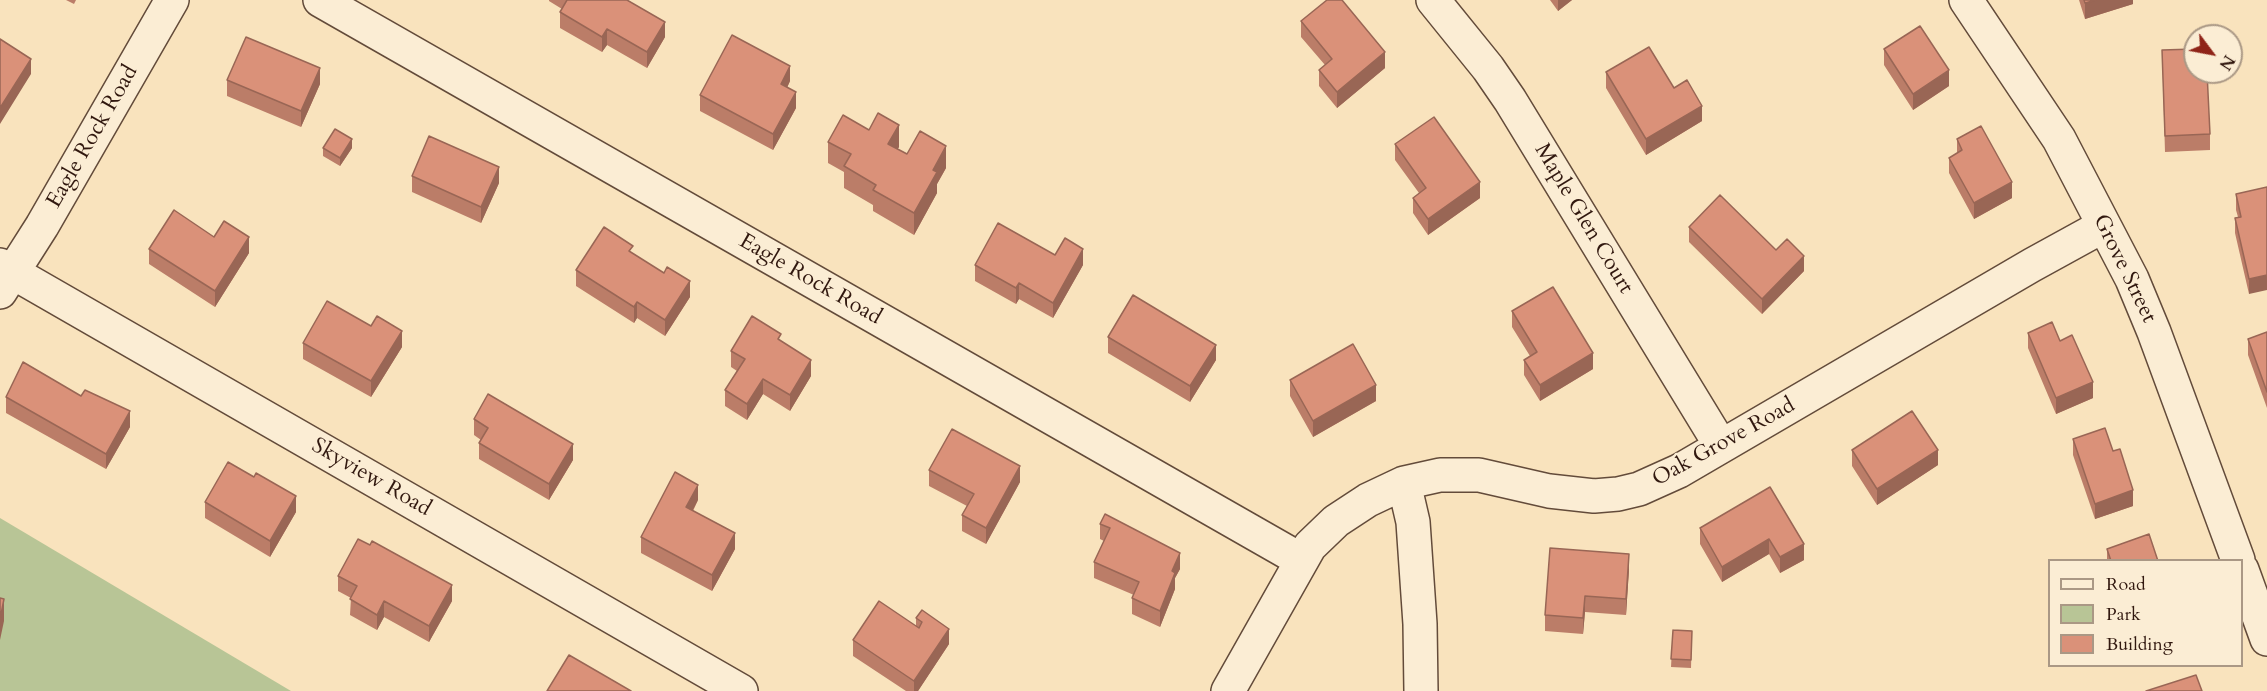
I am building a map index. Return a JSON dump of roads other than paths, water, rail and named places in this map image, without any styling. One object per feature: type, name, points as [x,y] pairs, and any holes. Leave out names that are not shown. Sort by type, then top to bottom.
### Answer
[{"type":"street","name":"Eagle Rock Road","points":[[4,276],[42,226],[172,0]]},
{"type":"street","name":"Eagle Rock Road","points":[[320,0],[1300,560]]},
{"type":"street","name":"Maple Glen Court","points":[[1433,0],[1482,60],[1510,100],[1721,446]]},
{"type":"street","name":"Grove Street","points":[[1966,0],[2059,139],[2132,279],[2154,332],[2237,559]]},
{"type":"street","name":"Oak Grove Road","points":[[1228,691],[1300,560],[1322,532],[1368,500],[1404,483],[1440,475],[1479,475],[1560,493],[1594,496],[1639,489],[1659,481],[1721,446],[2031,265],[2103,226]]},
{"type":"street","name":"Skyview Road","points":[[4,276],[741,691]]},
{"type":"street","points":[[1404,483],[1413,522],[1420,624],[1421,691]]},
{"type":"street","points":[[2243,575],[2267,639]]}]
